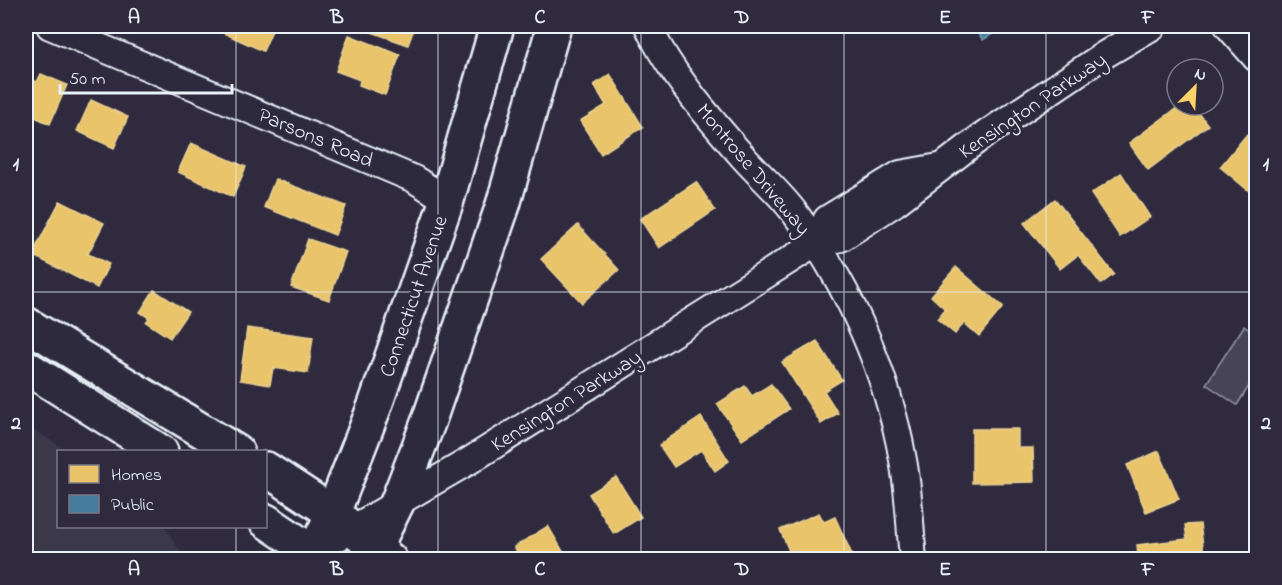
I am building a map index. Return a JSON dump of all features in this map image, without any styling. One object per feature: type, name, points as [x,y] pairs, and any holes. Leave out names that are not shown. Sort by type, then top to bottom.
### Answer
[{"type":"main road","name":"Connecticut Avenue","points":[[364,542],[374,408],[447,200],[497,26]]},
{"type":"main road","name":"Connecticut Avenue","points":[[316,557],[364,542],[396,503],[428,423],[503,205],[554,26]]},
{"type":"main road","points":[[26,324],[234,450]]},
{"type":"main road","points":[[26,367],[158,450]]},
{"type":"main road","points":[[267,471],[364,542]]},
{"type":"main road","points":[[267,522],[316,557]]},
{"type":"street","name":"Parsons Road","points":[[50,26],[414,179],[447,200]]},
{"type":"street","name":"Montrose Driveway","points":[[648,26],[670,64],[702,107],[793,211],[815,243],[857,317],[887,394],[903,462],[913,560]]},
{"type":"street","name":"Kensington Parkway","points":[[396,503],[469,461],[815,243],[827,219],[900,174],[942,167],[977,140],[1104,55],[1153,26]]},
{"type":"street","points":[[1228,26],[1257,58]]},
{"type":"shaded area","points":[[1244,326],[1256,335],[1256,375],[1237,405],[1206,384]]},
{"type":"shaded area","points":[[26,425],[66,450],[57,450],[57,528],[166,528],[185,559],[26,559]]},
{"type":"building: Homes","points":[[224,26],[274,26],[263,51],[221,32]]},
{"type":"building: Homes","points":[[371,26],[415,26],[408,45],[369,31]]},
{"type":"building: Homes","points":[[349,35],[400,55],[385,95],[359,85],[360,80],[336,71]]},
{"type":"building: Homes","points":[[41,74],[67,85],[50,124],[26,113],[26,77],[37,82]]},
{"type":"building: Homes","points":[[610,74],[643,127],[601,154],[580,121],[606,105],[594,85]]},
{"type":"building: Homes","points":[[91,100],[128,117],[114,148],[77,131]]},
{"type":"building: Homes","points":[[1165,117],[1202,117],[1208,125],[1148,170],[1129,143]]},
{"type":"building: Homes","points":[[1247,134],[1256,142],[1256,197],[1220,167]]},
{"type":"building: Homes","points":[[191,143],[246,167],[233,197],[178,172]]},
{"type":"building: Homes","points":[[1121,173],[1150,217],[1120,237],[1091,194]]},
{"type":"building: Homes","points":[[275,179],[346,206],[335,235],[264,207]]},
{"type":"building: Homes","points":[[696,182],[715,210],[659,248],[640,219]]},
{"type":"building: Homes","points":[[1055,199],[1114,274],[1101,284],[1078,255],[1060,269],[1024,223]]},
{"type":"building: Homes","points":[[60,201],[104,223],[88,254],[109,264],[97,288],[32,255]]},
{"type":"building: Homes","points":[[578,225],[619,270],[582,303],[541,259]]},
{"type":"building: Homes","points":[[308,239],[346,252],[329,300],[291,287]]},
{"type":"building: Homes","points":[[956,267],[1003,307],[979,336],[964,323],[955,334],[937,319],[945,309],[931,296]]},
{"type":"building: Homes","points":[[154,290],[188,312],[170,338],[146,322],[149,318],[140,312]]},
{"type":"building: Homes","points":[[247,328],[313,337],[308,373],[273,368],[270,385],[240,380]]},
{"type":"building: Homes","points":[[817,341],[842,380],[824,391],[838,413],[821,424],[782,362]]},
{"type":"building: Homes","points":[[771,384],[789,409],[742,440],[717,404],[745,386],[752,396]]},
{"type":"building: Homes","points":[[701,417],[729,461],[715,471],[701,450],[674,467],[659,445]]},
{"type":"building: Homes","points":[[972,429],[1018,429],[1018,448],[1033,448],[1034,482],[972,483]]},
{"type":"building: Homes","points":[[1159,451],[1179,499],[1146,512],[1127,465]]},
{"type":"building: Homes","points":[[616,477],[641,517],[614,534],[589,494]]},
{"type":"building: Homes","points":[[819,513],[824,522],[835,517],[854,559],[793,560],[780,530]]},
{"type":"building: Homes","points":[[1200,524],[1205,560],[1127,560],[1138,557],[1137,545],[1187,539],[1185,525]]},
{"type":"building: Homes","points":[[548,526],[568,560],[522,560],[514,547]]},
{"type":"building: Homes","points":[[727,553],[731,560],[717,560]]},
{"type":"building: Public","points":[[973,26],[1005,26],[983,40]]}]
